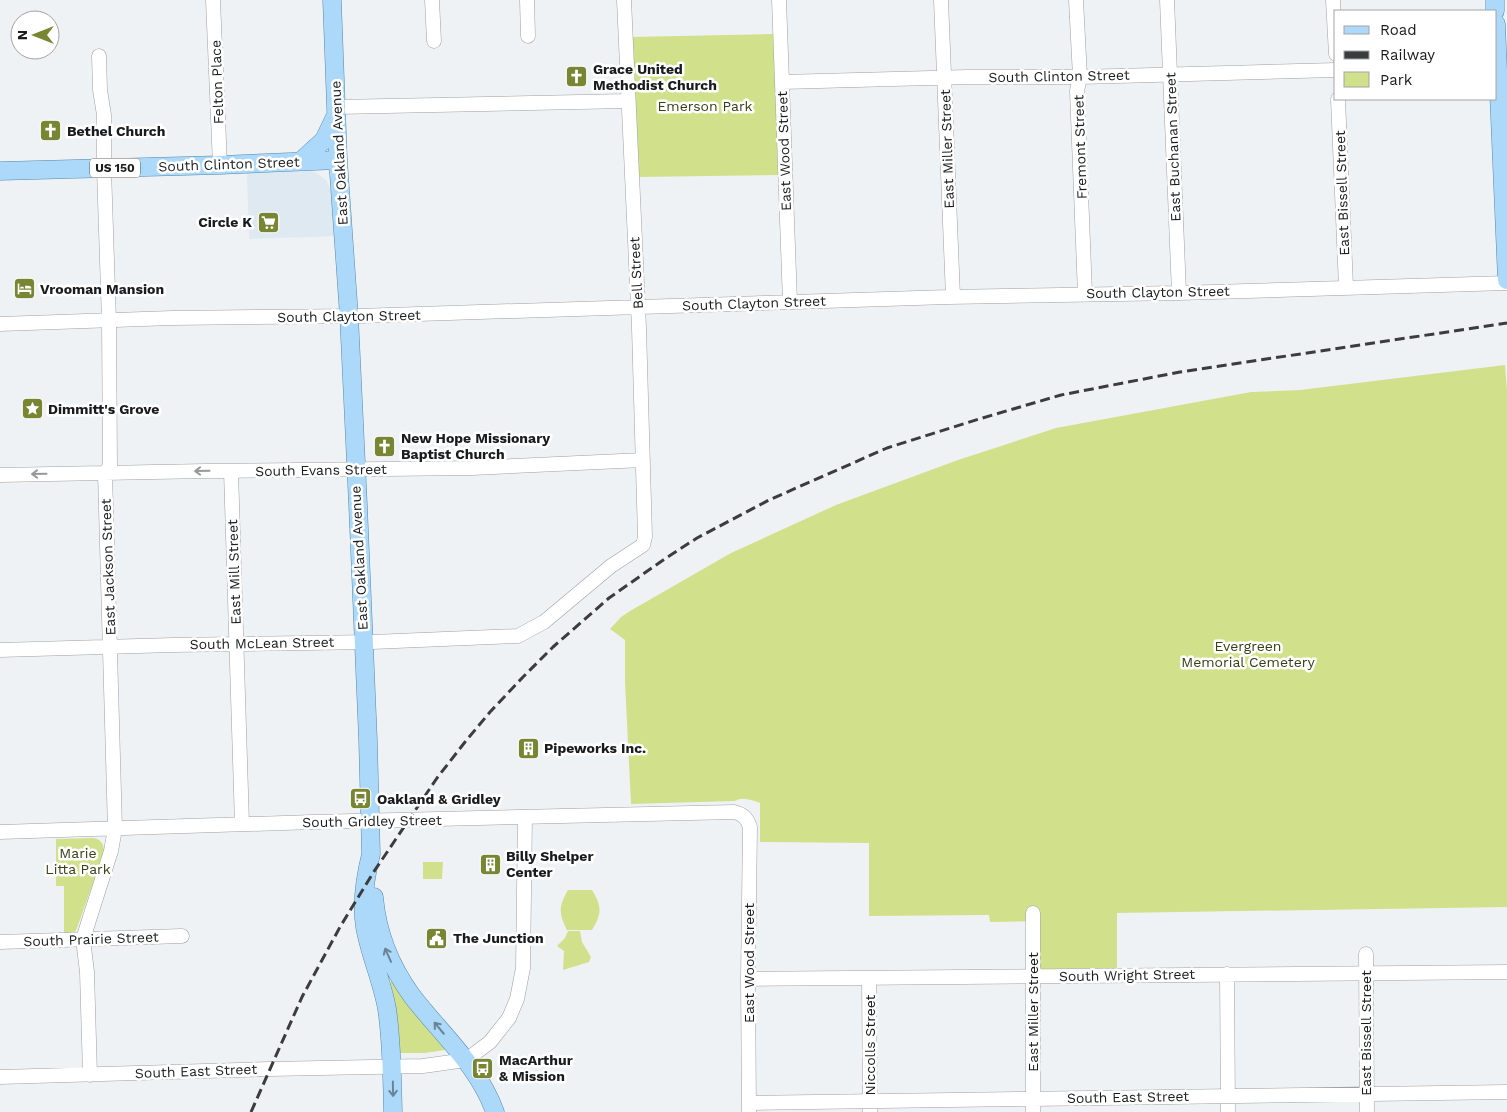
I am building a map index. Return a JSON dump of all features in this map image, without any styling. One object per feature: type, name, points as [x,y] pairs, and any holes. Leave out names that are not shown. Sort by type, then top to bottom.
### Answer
[{"type":"main road","name":"East Oakland Avenue","points":[[332,0],[338,160],[349,316],[370,821],[370,854],[364,887],[363,907],[365,926],[384,997],[391,1047],[393,1112]]},
{"type":"main road","points":[[1497,66],[1507,282]]},
{"type":"main road","points":[[301,161],[324,140],[337,109]]},
{"type":"main road","name":"South Clinton Street","points":[[0,171],[338,160]]},
{"type":"main road","points":[[370,854],[376,916],[382,940],[395,970],[413,997],[466,1060],[482,1085],[495,1112]]},
{"type":"street","name":"Felton Place","points":[[213,0],[220,165]]},
{"type":"street","points":[[432,0],[434,41]]},
{"type":"street","points":[[526,0],[528,36]]},
{"type":"street","name":"Bell Street","points":[[624,0],[643,460],[645,537],[643,545]]},
{"type":"street","name":"East Wood Street","points":[[778,0],[790,302]]},
{"type":"street","name":"East Miller Street","points":[[941,0],[953,297]]},
{"type":"street","name":"Fremont Street","points":[[1076,0],[1080,77],[1078,91],[1085,294]]},
{"type":"street","name":"East Buchanan Street","points":[[1167,0],[1179,293]]},
{"type":"street","points":[[1333,0],[1334,18]]},
{"type":"street","name":"East Jackson Street","points":[[90,1075],[87,972],[83,939],[111,851],[115,829],[105,473],[110,466],[109,321],[104,115],[99,56]]},
{"type":"street","name":"South Clinton Street","points":[[782,82],[1334,70]]},
{"type":"street","name":"East Bissell Street","points":[[1338,100],[1346,287]]},
{"type":"street","points":[[337,109],[627,101]]},
{"type":"street","name":"South Clayton Street","points":[[0,324],[172,318],[349,316],[953,297],[1179,293],[1507,282]]},
{"type":"street","name":"South Evans Street","points":[[0,475],[472,468],[643,460]]},
{"type":"street","name":"East Mill Street","points":[[231,471],[242,824]]},
{"type":"street","name":"South McLean Street","points":[[0,650],[110,646],[363,642],[518,636],[544,622],[611,566],[643,545]]},
{"type":"street","name":"South Gridley Street","points":[[0,832],[734,812],[744,816]]},
{"type":"street","name":"East Wood Street","points":[[744,816],[750,827],[749,1107]]},
{"type":"street","points":[[466,1060],[483,1048],[503,1026],[514,1009],[520,989],[523,968],[524,817]]},
{"type":"street","name":"East Miller Street","points":[[1033,912],[1033,1105]]},
{"type":"street","name":"South Prairie Street","points":[[0,942],[182,936]]},
{"type":"street","name":"East Bissell Street","points":[[1366,954],[1367,1112]]},
{"type":"street","name":"South Wright Street","points":[[748,979],[1507,972]]},
{"type":"street","points":[[1227,974],[1228,1112]]},
{"type":"street","name":"Niccolls Street","points":[[869,978],[870,1106]]},
{"type":"street","name":"South East Street","points":[[0,1077],[270,1068],[423,1066],[466,1060]]},
{"type":"street","name":"South East Street","points":[[749,1107],[1033,1105],[1228,1096],[1507,1092]]},
{"type":"shaded area","points":[[311,171],[327,181],[332,195],[337,236],[249,239],[247,173]]},
{"type":"green space","name":"Emerson Park","points":[[773,34],[780,175],[637,177],[630,37]]},
{"type":"green space","name":"Evergreen Memorial Cemetery","points":[[1505,365],[1507,390],[1507,907],[1117,913],[1117,968],[1040,969],[1039,921],[990,922],[989,915],[869,916],[869,843],[760,842],[760,803],[748,799],[631,804],[625,682],[625,640],[610,629],[621,617],[630,611],[731,553],[836,505],[958,460],[1056,428],[1251,392],[1300,390]]},
{"type":"green space","name":"Marie Litta Park","points":[[93,838],[102,842],[104,852],[77,928],[74,934],[64,936],[64,886],[56,886],[56,839]]},
{"type":"green space","points":[[423,862],[443,862],[442,879],[423,879]]},
{"type":"green space","points":[[568,890],[592,890],[600,910],[592,930],[567,930],[562,919],[561,905]]},
{"type":"green space","points":[[568,931],[580,931],[582,942],[591,957],[589,962],[563,970],[564,951],[557,946],[565,938]]},
{"type":"green space","points":[[391,981],[393,981],[445,1050],[425,1053],[400,1053]]},
{"type":"railway","points":[[251,1112],[302,997],[340,927],[373,873],[437,778],[490,712],[553,647],[609,598],[697,538],[769,500],[887,448],[1061,395],[1180,372],[1507,323]]},
{"type":"place","name":"Grace United Methodist Church","points":[[577,77]]},
{"type":"place","name":"Bethel Church","points":[[51,131]]},
{"type":"place","name":"Circle K","points":[[268,222]]},
{"type":"place","name":"Vrooman Mansion","points":[[24,289]]},
{"type":"place","name":"Dimmitt's Grove","points":[[32,409]]},
{"type":"place","name":"New Hope Missionary Baptist Church","points":[[385,446]]},
{"type":"place","name":"Pipeworks Inc.","points":[[528,748]]},
{"type":"place","name":"Oakland & Gridley","points":[[361,799]]},
{"type":"place","name":"Billy Shelper Center","points":[[490,864]]},
{"type":"place","name":"The Junction","points":[[437,938]]},
{"type":"place","name":"MacArthur & Mission","points":[[483,1068]]}]
